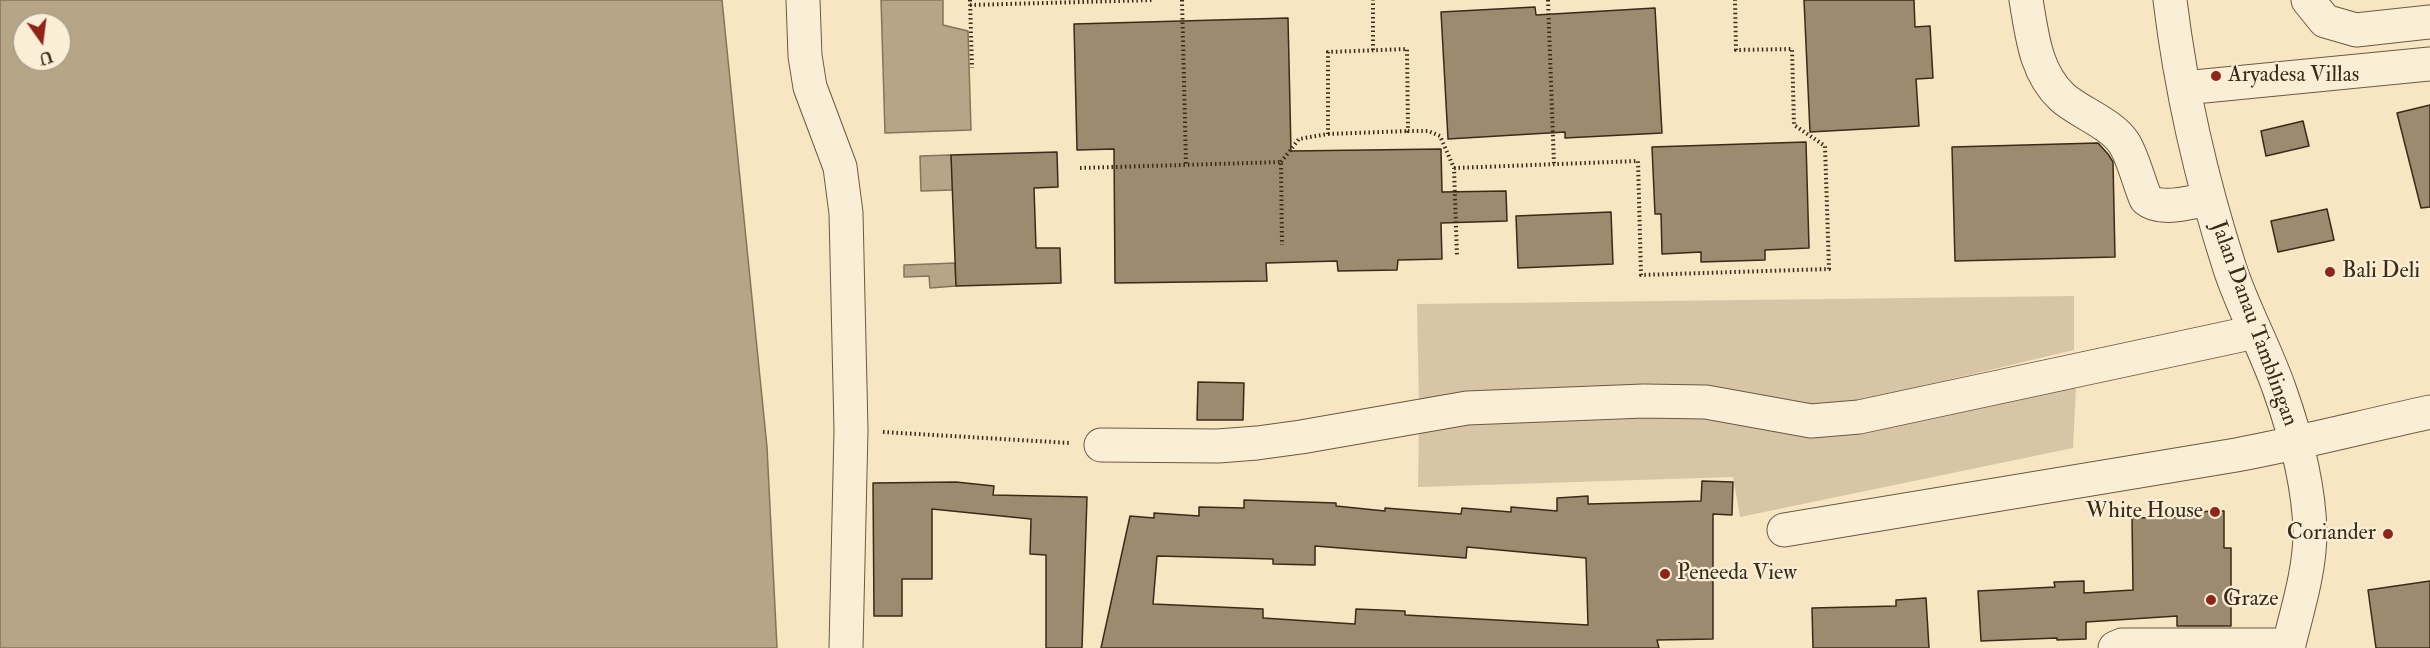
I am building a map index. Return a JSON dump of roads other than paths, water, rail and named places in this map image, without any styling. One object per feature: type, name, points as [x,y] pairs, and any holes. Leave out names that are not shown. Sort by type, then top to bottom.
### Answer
[{"type":"street","points":[[803,0],[804,56],[810,87],[840,167],[846,213],[851,430],[846,648]]},
{"type":"street","points":[[2026,0],[2035,56],[2048,78],[2062,97],[2090,114],[2124,142],[2146,199],[2152,204],[2166,206],[2209,199]]},
{"type":"street","name":"Jalan Danau Tamblingan","points":[[2170,0],[2184,88],[2209,199],[2231,271],[2280,390],[2308,498],[2310,534],[2307,561],[2289,647]]},
{"type":"street","points":[[2308,0],[2325,21],[2356,30],[2430,22]]},
{"type":"street","points":[[2184,88],[2430,63]]},
{"type":"street","points":[[1101,445],[1218,446],[1257,443],[1467,408],[1644,401],[1706,402],[1811,421],[1859,417],[2255,332]]},
{"type":"street","points":[[1784,530],[2295,444],[2339,431],[2430,412]]},
{"type":"street","points":[[2115,648],[2122,645],[2289,647]]},
{"type":"place","name":"Aryadesa Villas","points":[[2216,76]]},
{"type":"place","name":"Bali Deli","points":[[2330,272]]},
{"type":"place","name":"White House","points":[[2215,512]]},
{"type":"place","name":"Coriander","points":[[2388,534]]},
{"type":"place","name":"Peneeda View","points":[[1665,574]]},
{"type":"place","name":"Graze","points":[[2211,600]]}]
